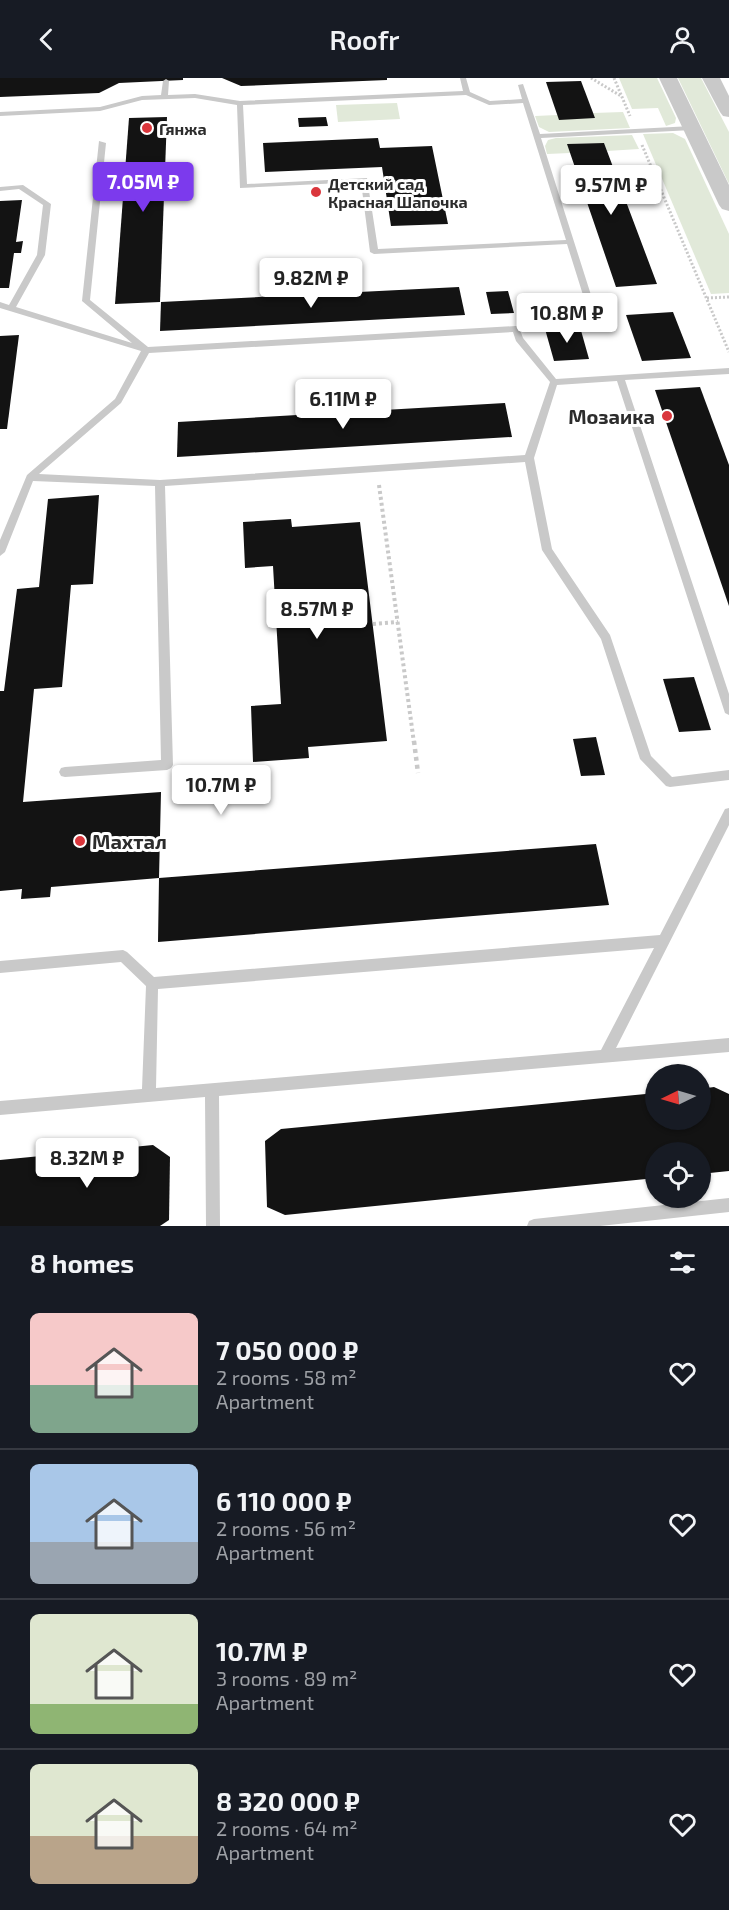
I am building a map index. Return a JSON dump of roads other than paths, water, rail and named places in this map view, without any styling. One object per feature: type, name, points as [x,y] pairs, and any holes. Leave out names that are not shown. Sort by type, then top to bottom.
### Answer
[{"type":"street","points":[[668,78],[729,206]]},
{"type":"street","points":[[711,78],[724,94],[729,112]]},
{"type":"lane","points":[[463,78],[467,93]]},
{"type":"lane","points":[[165,97],[166,81]]},
{"type":"lane","points":[[521,85],[587,295]]},
{"type":"lane","points":[[0,114],[100,109],[142,98],[195,96],[240,103],[467,93],[489,103],[526,101]]},
{"type":"lane","points":[[240,103],[243,186],[364,180],[375,252],[570,242]]},
{"type":"lane","points":[[536,136],[692,128]]},
{"type":"lane","points":[[102,143],[86,301],[146,350]]},
{"type":"lane","points":[[0,189],[20,187],[47,204],[41,255],[11,308]]},
{"type":"lane","points":[[0,305],[146,350],[516,329],[519,339],[554,382]]},
{"type":"lane","points":[[0,552],[30,477],[118,401],[146,350]]},
{"type":"lane","points":[[554,382],[729,371]]},
{"type":"lane","points":[[620,377],[729,710]]},
{"type":"lane","points":[[554,382],[529,458],[547,550],[606,638],[646,759],[670,782],[729,775]]},
{"type":"lane","points":[[30,477],[160,483],[529,458]]},
{"type":"lane","points":[[64,772],[167,765],[160,483]]},
{"type":"lane","points":[[605,1056],[729,813]]},
{"type":"lane","points":[[0,967],[123,957],[152,983],[664,941]]},
{"type":"lane","points":[[149,1095],[152,983]]},
{"type":"lane","points":[[0,1108],[729,1045]]},
{"type":"lane","points":[[212,1090],[213,1226]]},
{"type":"lane","points":[[534,1226],[729,1205]]},
{"type":"place","name":"Гянжа","points":[[147,128]]},
{"type":"place","name":"Детский сад Красная Шапочка","points":[[316,192]]},
{"type":"place","name":"Мозаика","points":[[667,416]]},
{"type":"place","name":"Махтал","points":[[80,841]]}]
